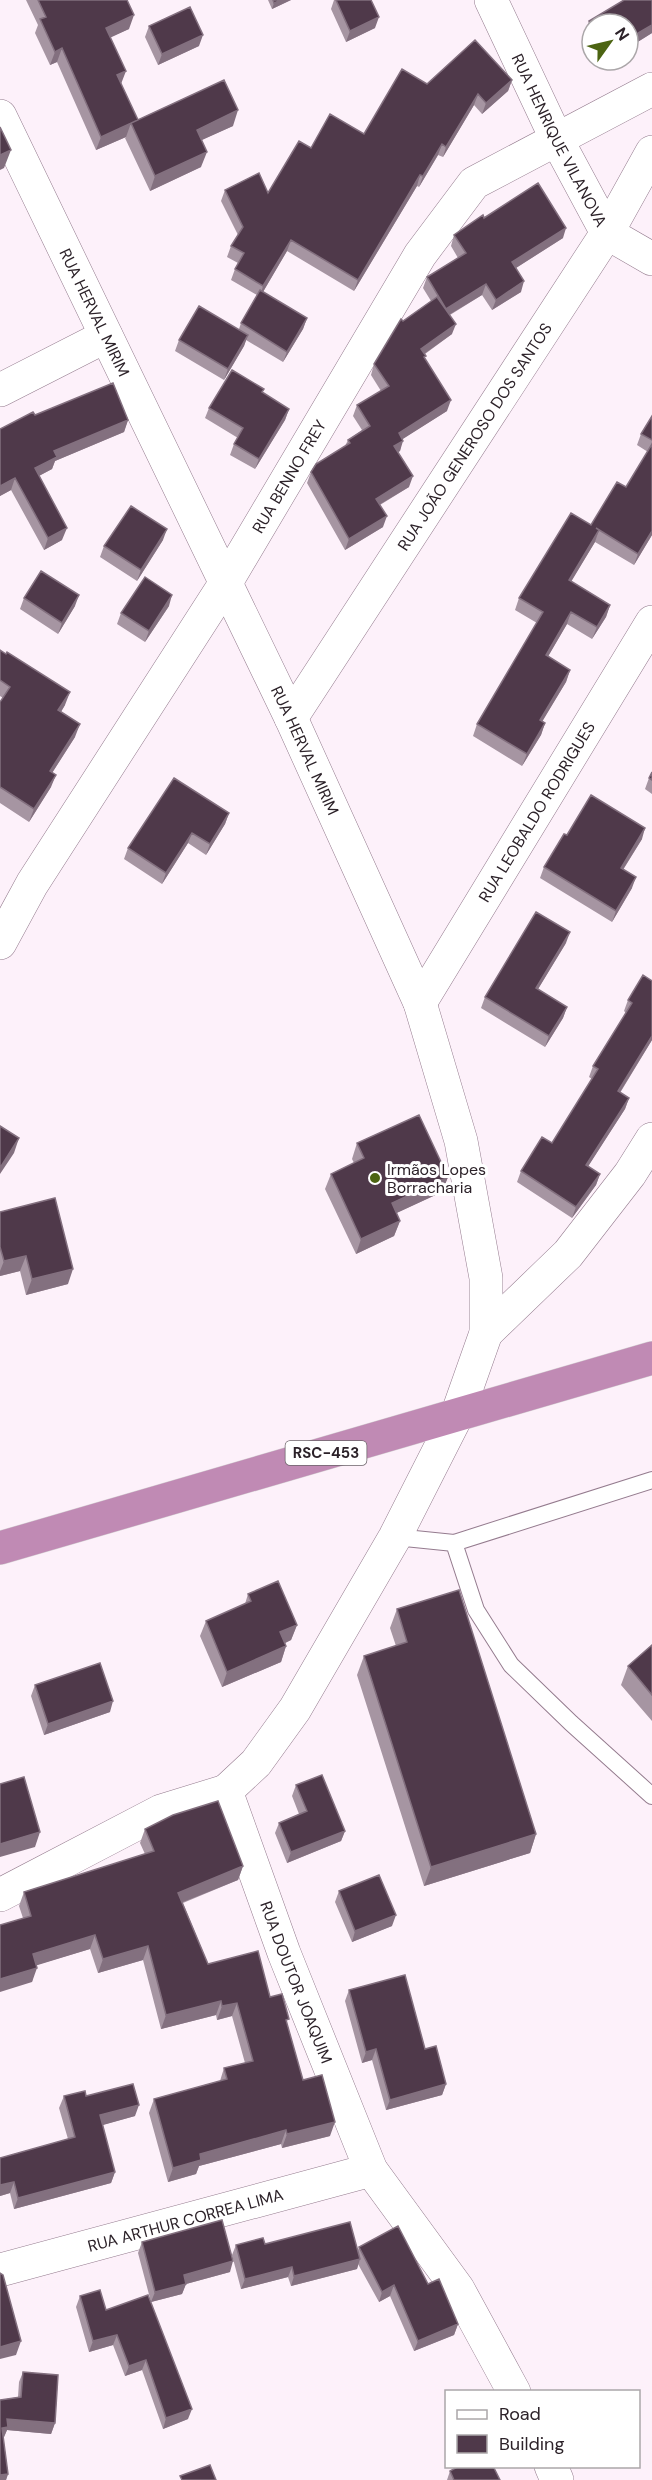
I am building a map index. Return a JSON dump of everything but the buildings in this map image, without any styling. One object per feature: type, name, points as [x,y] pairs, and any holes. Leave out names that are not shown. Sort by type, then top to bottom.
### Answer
[{"type":"highway","name":"RSC-453","points":[[0,1548],[652,1358]]},
{"type":"street","name":"RUA HENRIQUE VILANOVA","points":[[491,0],[556,138],[607,232],[652,259]]},
{"type":"street","name":"RUA BENNO FREY","points":[[0,943],[32,884],[225,584],[420,255],[474,183],[652,89]]},
{"type":"street","name":"RUA HERVAL MIRIM","points":[[0,116],[291,718],[420,1003],[461,1141],[486,1278],[486,1333],[457,1415],[395,1537],[295,1708],[256,1763],[226,1791]]},
{"type":"street","name":"RUA JOÃO GENEROSO DOS SANTOS","points":[[291,718],[607,232],[652,152]]},
{"type":"street","points":[[0,390],[106,336]]},
{"type":"street","name":"RUA LEOBALDO RODRIGUES","points":[[420,1003],[652,622]]},
{"type":"street","points":[[486,1333],[568,1254],[630,1174],[652,1139]]},
{"type":"street","points":[[0,1895],[161,1811],[226,1791]]},
{"type":"street","name":"RUA DOUTOR JOAQUIM","points":[[226,1791],[284,1953],[371,2170],[458,2289],[513,2390]]},
{"type":"street","name":"RUA ARTHUR CORREA LIMA","points":[[0,2270],[371,2170]]},
{"type":"lane","points":[[395,1537],[454,1543],[652,1480]]},
{"type":"lane","points":[[454,1543],[476,1610],[511,1665],[571,1724],[652,1796]]},
{"type":"place","name":"Irmãos Lopes Borracharia","points":[[375,1178]]}]
